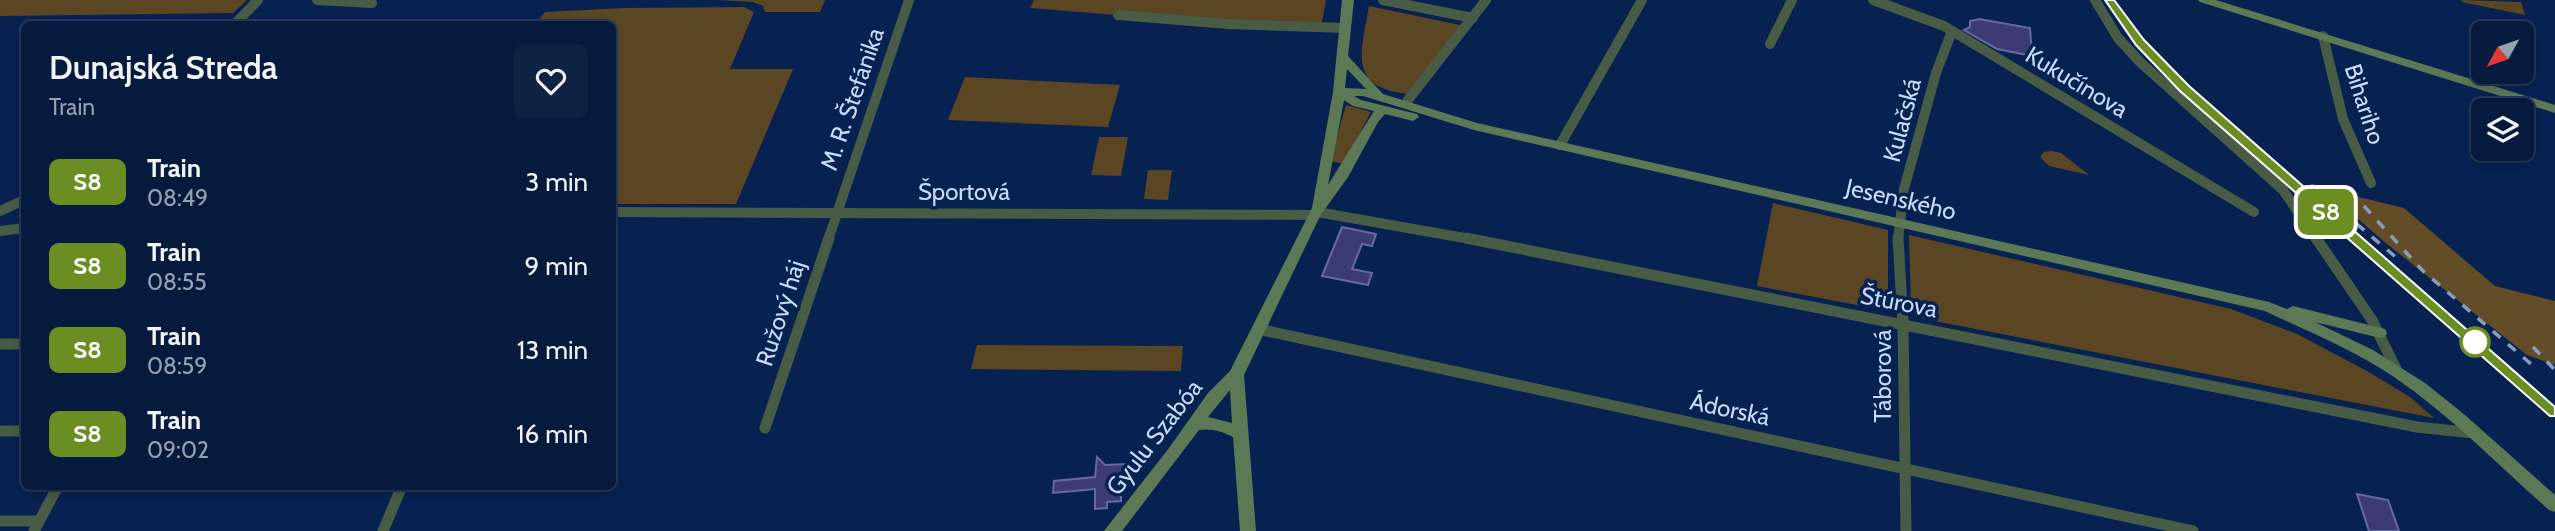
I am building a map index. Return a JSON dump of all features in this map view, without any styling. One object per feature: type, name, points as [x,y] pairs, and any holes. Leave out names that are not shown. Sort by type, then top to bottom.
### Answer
[{"type":"street","points":[[238,21],[258,0]]},
{"type":"street","points":[[317,0],[372,3]]},
{"type":"street","name":"M. R. Štefánika","points":[[836,211],[909,0]]},
{"type":"street","points":[[1316,213],[1339,92],[1348,0]]},
{"type":"street","points":[[1383,0],[1472,18]]},
{"type":"street","points":[[1408,100],[1486,0]]},
{"type":"street","points":[[1560,145],[1642,0]]},
{"type":"street","points":[[1770,44],[1792,0]]},
{"type":"street","name":"Kukučínova","points":[[1873,0],[1923,16],[1952,31],[2254,212]]},
{"type":"street","points":[[2095,0],[2118,38],[2140,62],[2283,190],[2380,333],[2397,371]]},
{"type":"street","points":[[2204,0],[2555,109]]},
{"type":"street","points":[[1118,15],[1228,24],[1346,28]]},
{"type":"street","name":"Kulačská","points":[[1900,221],[1908,176],[1936,73],[1952,31]]},
{"type":"street","name":"Bihariho","points":[[2323,36],[2343,119],[2371,183]]},
{"type":"street","points":[[1248,531],[1236,375],[1316,213],[1341,177],[1383,105],[1342,56]]},
{"type":"street","name":"Jesenského","points":[[1339,92],[1357,103],[1383,105],[2269,307],[2346,343],[2397,371],[2555,505]]},
{"type":"street","points":[[0,211],[21,201]]},
{"type":"street","name":"Ružový háj","points":[[765,428],[836,211]]},
{"type":"street","name":"Športová","points":[[616,212],[1316,213]]},
{"type":"street","name":"Štúrova","points":[[1316,213],[1472,239],[2417,427],[2473,433]]},
{"type":"street","name":"Táborová","points":[[1900,221],[1906,531]]},
{"type":"street","points":[[0,242],[5,231]]},
{"type":"street","points":[[2269,307],[2380,333]]},
{"type":"street","name":"Ádorská","points":[[1258,329],[2193,531]]},
{"type":"street","points":[[0,344],[21,344]]},
{"type":"street","name":"Gyulu Szabóa","points":[[1112,531],[1213,397],[1236,375]]},
{"type":"street","points":[[1194,425],[1206,421],[1222,424],[1239,433]]},
{"type":"street","points":[[0,431],[21,431]]},
{"type":"street","points":[[0,521],[36,526],[56,490]]},
{"type":"street","points":[[383,531],[400,490]]},
{"type":"shaded area","points":[[0,0],[247,0],[233,13],[0,16]]},
{"type":"shaded area","points":[[717,0],[825,0],[820,12],[765,12],[763,6],[753,2]]},
{"type":"shaded area","points":[[1034,0],[1326,0],[1321,27],[1228,24],[1030,8]]},
{"type":"shaded area","points":[[2462,2],[2521,2],[2525,15]]},
{"type":"shaded area","points":[[1369,6],[1465,26],[1409,94],[1389,90],[1375,84],[1367,76],[1363,65],[1363,38]]},
{"type":"shaded area","points":[[744,7],[754,12],[730,69],[793,69],[736,204],[616,204],[616,21],[538,21],[545,12]]},
{"type":"shaded area","points":[[965,77],[1120,85],[1108,127],[948,120]]},
{"type":"shaded area","points":[[1346,105],[1371,112],[1344,164],[1330,161]]},
{"type":"shaded area","points":[[1099,137],[1128,137],[1121,176],[1091,175]]},
{"type":"shaded area","points":[[2044,152],[2061,153],[2089,175],[2049,166],[2040,157]]},
{"type":"shaded area","points":[[1148,170],[1172,170],[1168,200],[1144,199]]},
{"type":"shaded area","points":[[2322,188],[2404,208],[2495,286],[2555,301],[2555,365],[2527,355],[2387,244]]},
{"type":"shaded area","points":[[1773,203],[1888,230],[1888,311],[1757,286]]},
{"type":"shaded area","points":[[1909,235],[2231,309],[2297,334],[2367,371],[2410,397],[2434,418],[1924,319],[1911,310]]},
{"type":"shaded area","points":[[977,345],[1183,346],[1181,371],[971,369]]},
{"type":"building","points":[[1979,19],[2030,28],[2032,56],[1997,49],[1964,30],[1970,27],[1970,21]]},
{"type":"building","points":[[1342,227],[1376,234],[1372,246],[1362,244],[1352,269],[1372,273],[1368,285],[1322,276]]},
{"type":"building","points":[[1097,457],[1105,465],[1125,464],[1125,487],[1121,487],[1121,501],[1107,502],[1107,508],[1095,509],[1095,489],[1053,493],[1054,481],[1095,477]]},
{"type":"building","points":[[2357,494],[2388,500],[2399,531],[2369,531]]},
{"type":"railway","points":[[2110,0],[2138,40],[2184,88],[2555,412]]},
{"type":"railway","points":[[2311,185],[2398,259]]},
{"type":"railway","points":[[2364,206],[2422,270],[2531,364]]},
{"type":"railway","points":[[2533,347],[2555,370]]},
{"type":"train","name":"S8","points":[[2110,0],[2140,43],[2184,88],[2555,412]]}]
